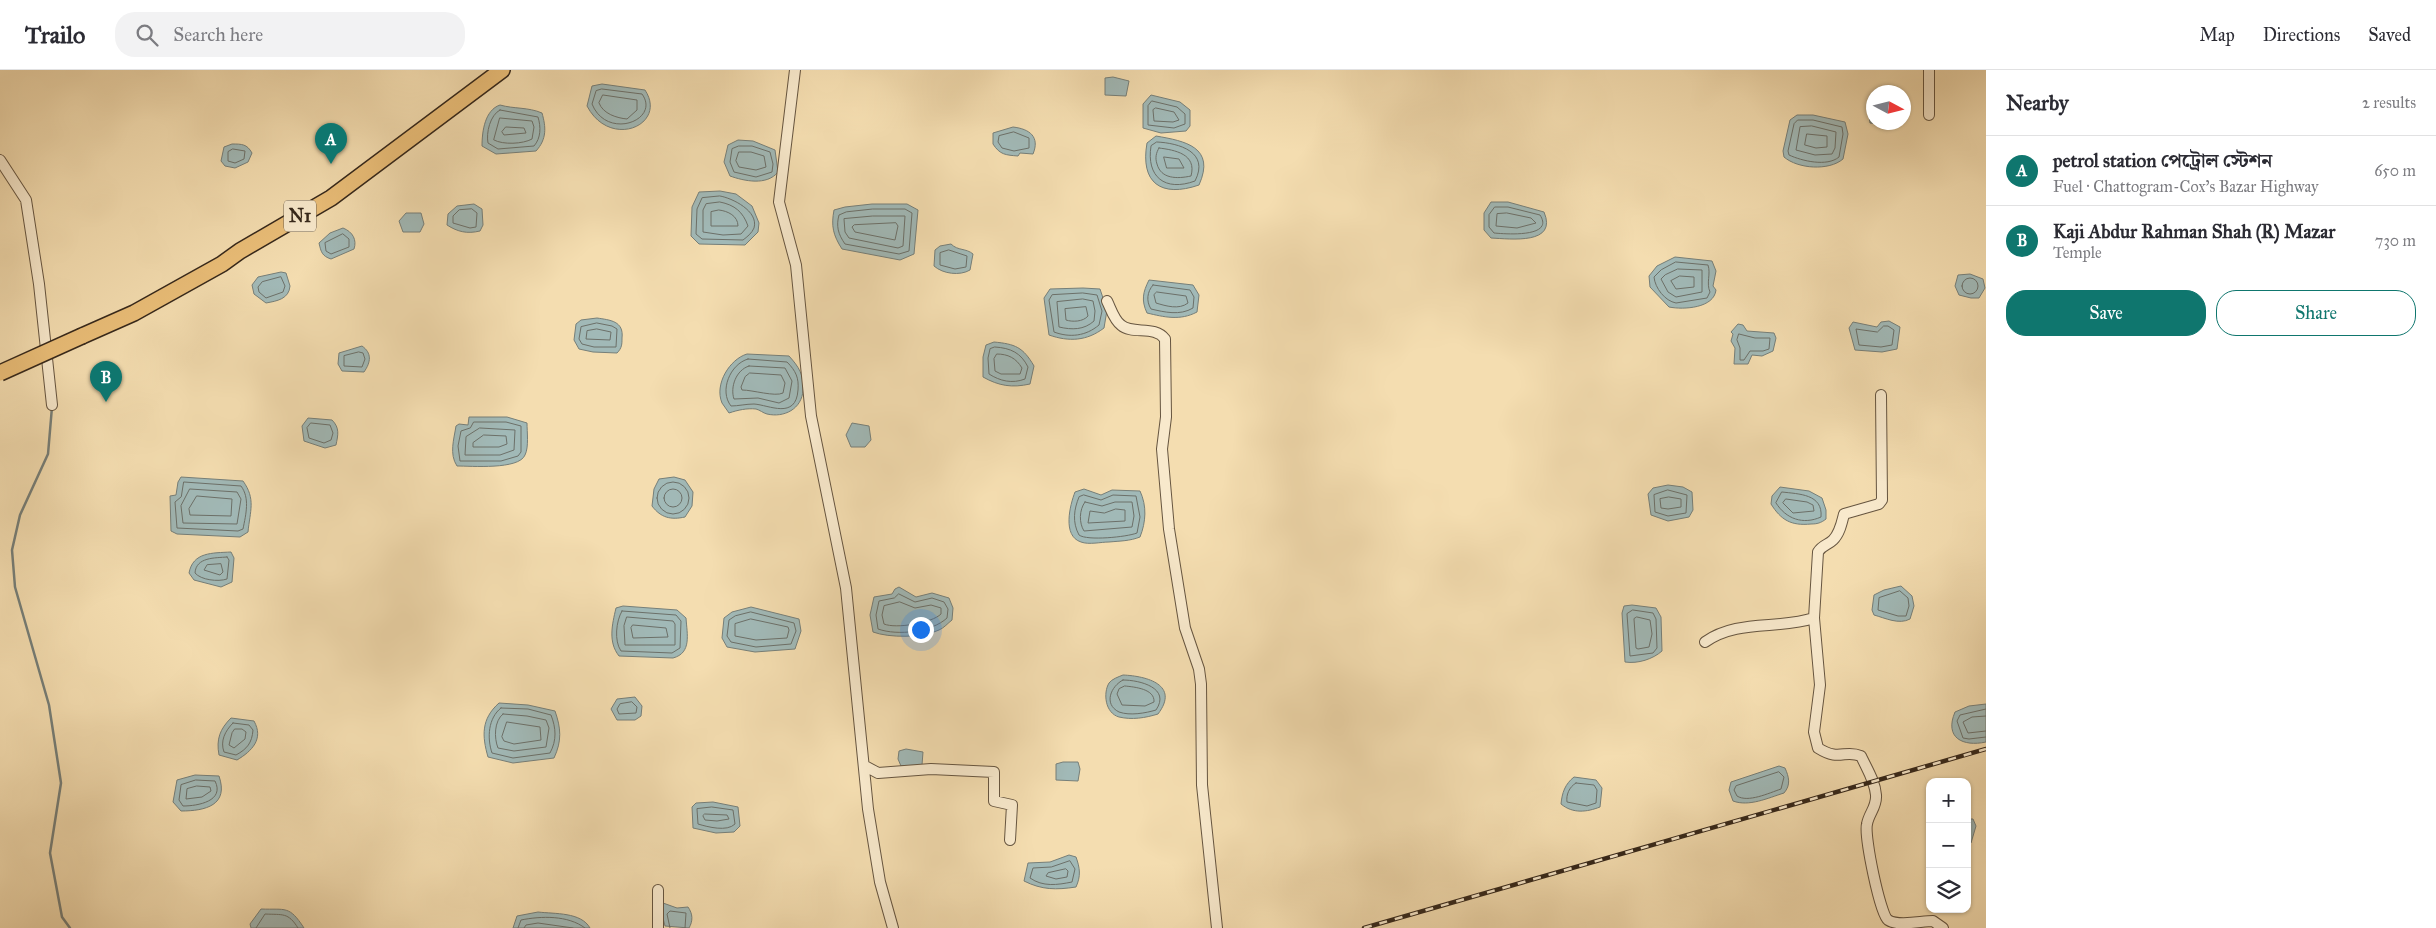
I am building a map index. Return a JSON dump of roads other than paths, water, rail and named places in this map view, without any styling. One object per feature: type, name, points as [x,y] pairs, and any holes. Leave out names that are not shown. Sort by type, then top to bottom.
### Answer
[{"type":"highway","name":"N1","points":[[0,373],[134,313],[222,264],[240,251],[331,198],[502,70]]},
{"type":"street","points":[[794,70],[779,202],[796,265],[811,416],[846,588],[866,766],[868,809],[880,882],[893,928]]},
{"type":"street","points":[[1929,70],[1929,115]]},
{"type":"street","points":[[0,160],[26,200],[39,284],[52,405]]},
{"type":"street","points":[[1107,301],[1114,317],[1124,328],[1158,333],[1165,339],[1166,417],[1162,449],[1169,528],[1185,628],[1200,676],[1202,785],[1217,928]]},
{"type":"street","points":[[1881,395],[1882,500],[1879,504],[1844,514],[1838,534],[1832,541],[1822,546],[1818,552],[1814,618],[1820,685],[1814,732],[1818,748],[1830,756],[1854,754],[1861,756],[1873,781],[1876,806],[1867,824],[1868,844],[1871,869],[1886,919],[1894,923],[1933,920],[1943,928]]},
{"type":"street","points":[[1705,642],[1719,632],[1737,628],[1814,618]]},
{"type":"street","points":[[866,766],[878,773],[931,770],[994,772],[994,801],[1012,805],[1010,840]]},
{"type":"street","points":[[658,890],[658,928]]},
{"type":"water","points":[[1113,77],[1129,81],[1126,96],[1105,95],[1105,78]]},
{"type":"water","points":[[602,84],[645,90],[650,103],[649,113],[643,122],[633,128],[622,130],[609,127],[597,119],[587,106],[592,86]]},
{"type":"water","points":[[1151,95],[1180,102],[1190,110],[1190,126],[1186,131],[1161,133],[1143,128],[1143,104]]},
{"type":"water","points":[[500,105],[542,113],[545,133],[536,151],[496,154],[482,146],[485,122],[491,111]]},
{"type":"water","points":[[1797,115],[1813,115],[1845,122],[1848,134],[1843,159],[1830,165],[1814,167],[1797,164],[1784,157],[1783,151],[1790,120]]},
{"type":"water","points":[[1013,127],[1029,132],[1032,135],[1035,143],[1033,154],[1020,153],[1018,156],[1004,154],[993,144],[993,133]]},
{"type":"water","points":[[1156,136],[1187,144],[1201,154],[1204,162],[1199,185],[1174,190],[1156,184],[1150,177],[1146,157],[1147,143]]},
{"type":"water","points":[[738,140],[753,141],[775,150],[778,172],[762,181],[748,181],[730,176],[724,162],[728,145]]},
{"type":"water","points":[[232,144],[244,145],[252,153],[248,162],[235,168],[225,166],[221,161],[224,147]]},
{"type":"water","points":[[720,191],[736,194],[752,206],[759,223],[758,232],[745,245],[699,244],[691,236],[692,207],[699,192]]},
{"type":"water","points":[[1491,202],[1508,202],[1544,212],[1547,223],[1544,230],[1539,235],[1530,238],[1491,238],[1484,230],[1484,213]]},
{"type":"water","points":[[474,204],[482,209],[483,225],[480,231],[463,232],[447,225],[448,214],[457,206]]},
{"type":"water","points":[[872,204],[907,204],[918,210],[914,254],[900,260],[842,249],[834,230],[834,210]]},
{"type":"water","points":[[406,213],[421,213],[424,224],[420,232],[403,232],[399,221]]},
{"type":"water","points":[[343,228],[353,237],[355,242],[354,249],[331,259],[328,258],[322,253],[319,243],[330,233]]},
{"type":"water","points":[[951,244],[956,248],[973,254],[970,270],[952,273],[942,271],[934,266],[935,250],[940,246]]},
{"type":"water","points":[[1675,257],[1712,261],[1716,271],[1713,286],[1716,290],[1710,301],[1690,308],[1669,307],[1650,287],[1649,276],[1657,266]]},
{"type":"water","points":[[281,272],[286,273],[290,286],[285,297],[266,303],[254,294],[252,285],[258,277]]},
{"type":"water","points":[[1970,274],[1983,279],[1985,288],[1979,298],[1959,295],[1955,286],[1958,275]]},
{"type":"water","points":[[1149,280],[1193,285],[1199,295],[1197,312],[1184,317],[1166,317],[1147,313],[1143,296]]},
{"type":"water","points":[[1050,289],[1100,289],[1107,310],[1104,328],[1091,336],[1078,339],[1064,339],[1049,335],[1044,298]]},
{"type":"water","points":[[597,318],[615,322],[621,328],[622,344],[617,353],[593,352],[579,349],[574,340],[576,324],[581,320]]},
{"type":"water","points":[[1889,321],[1900,327],[1897,349],[1882,352],[1855,350],[1849,328],[1853,322],[1877,327],[1881,322]]},
{"type":"water","points":[[1738,324],[1743,325],[1747,331],[1774,333],[1776,338],[1773,351],[1762,356],[1752,355],[1748,364],[1734,364],[1735,348],[1731,341],[1733,334],[1731,332]]},
{"type":"water","points":[[994,342],[1013,345],[1026,355],[1034,366],[1030,384],[1006,385],[983,377],[983,357],[986,345]]},
{"type":"water","points":[[362,346],[369,355],[368,365],[364,372],[342,371],[338,364],[339,353]]},
{"type":"water","points":[[747,354],[789,356],[798,368],[803,380],[802,397],[796,407],[780,415],[767,414],[757,409],[742,409],[729,413],[722,403],[720,396],[722,380],[735,361]]},
{"type":"water","points":[[469,417],[507,417],[527,423],[525,455],[521,460],[505,465],[457,466],[453,457],[453,441],[456,426],[459,424],[468,425]]},
{"type":"water","points":[[308,418],[332,420],[335,423],[338,435],[336,445],[325,448],[304,441],[302,426]]},
{"type":"water","points":[[852,423],[869,426],[871,440],[865,447],[851,447],[846,435]]},
{"type":"water","points":[[181,477],[243,481],[251,500],[248,532],[240,537],[177,534],[171,531],[170,496],[176,495],[178,482]]},
{"type":"water","points":[[674,477],[685,480],[693,492],[692,506],[685,517],[663,516],[652,506],[654,489],[659,479]]},
{"type":"water","points":[[1668,485],[1683,487],[1692,492],[1693,510],[1689,517],[1668,521],[1651,515],[1648,494],[1653,488]]},
{"type":"water","points":[[1780,487],[1809,491],[1822,498],[1826,510],[1826,519],[1817,523],[1804,524],[1787,521],[1771,504],[1772,496]]},
{"type":"water","points":[[1084,489],[1101,495],[1112,490],[1140,491],[1144,502],[1145,514],[1144,526],[1140,537],[1125,541],[1091,543],[1084,543],[1075,539],[1069,527],[1071,504],[1075,492]]},
{"type":"water","points":[[231,552],[234,558],[232,582],[221,587],[194,580],[189,573],[191,566],[199,557]]},
{"type":"water","points":[[1901,586],[1912,596],[1914,606],[1910,619],[1897,621],[1874,615],[1872,610],[1874,595],[1884,590]]},
{"type":"water","points":[[899,587],[916,597],[932,593],[949,598],[953,608],[952,620],[941,629],[924,635],[897,636],[873,632],[870,615],[874,597],[892,594]]},
{"type":"water","points":[[623,606],[677,610],[686,618],[687,642],[683,652],[673,658],[619,656],[613,645],[612,627],[616,608]]},
{"type":"water","points":[[1624,606],[1656,608],[1661,617],[1662,651],[1645,660],[1625,662],[1622,613]]},
{"type":"water","points":[[751,607],[799,619],[801,631],[795,649],[755,652],[727,647],[722,638],[724,618],[732,612]]},
{"type":"water","points":[[1123,675],[1142,677],[1158,684],[1163,689],[1165,696],[1164,704],[1158,714],[1129,718],[1114,715],[1106,702],[1107,687],[1112,680]]},
{"type":"water","points":[[635,697],[642,706],[641,716],[635,720],[617,720],[611,709],[617,699]]},
{"type":"water","points":[[499,703],[528,705],[555,711],[560,734],[554,758],[513,763],[488,757],[484,728],[489,715]]},
{"type":"water","points":[[1986,704],[1986,742],[1970,743],[1958,739],[1952,728],[1955,712],[1969,706]]},
{"type":"water","points":[[231,718],[254,721],[258,733],[252,748],[237,760],[219,755],[218,744],[220,735],[224,726]]},
{"type":"water","points":[[906,749],[923,752],[922,765],[917,767],[901,766],[898,759],[899,751]]},
{"type":"water","points":[[1078,762],[1080,769],[1078,781],[1056,780],[1056,764]]},
{"type":"water","points":[[1779,766],[1785,768],[1788,778],[1788,787],[1784,793],[1752,802],[1739,803],[1733,801],[1729,790],[1731,782]]},
{"type":"water","points":[[195,775],[219,776],[221,794],[218,800],[207,808],[181,811],[173,802],[177,780]]},
{"type":"water","points":[[1574,777],[1596,780],[1602,788],[1600,807],[1575,811],[1561,804],[1564,789]]},
{"type":"water","points":[[713,802],[738,807],[740,826],[734,832],[716,833],[693,828],[692,807],[696,803]]},
{"type":"water","points":[[1971,819],[1973,819],[1976,826],[1971,843]]},
{"type":"water","points":[[1069,855],[1076,857],[1078,865],[1079,876],[1076,887],[1049,889],[1024,881],[1028,863],[1050,862]]},
{"type":"water","points":[[663,903],[677,908],[688,907],[692,918],[689,928],[665,926],[662,914]]},
{"type":"water","points":[[261,909],[286,910],[294,915],[304,928],[251,928],[250,924]]},
{"type":"water","points":[[538,912],[574,916],[586,923],[590,928],[513,928],[517,916]]},
{"type":"waterway","points":[[52,407],[48,454],[20,515],[12,550],[15,587],[49,705],[61,783],[50,853],[62,917],[70,928]]},
{"type":"railway","points":[[1364,928],[1986,749]]},
{"type":"place","name":"petrol station পেট্রোল স্টেশন","points":[[331,164]]},
{"type":"place","name":"Kaji Abdur Rahman Shah (R) Mazar","points":[[106,402]]}]
